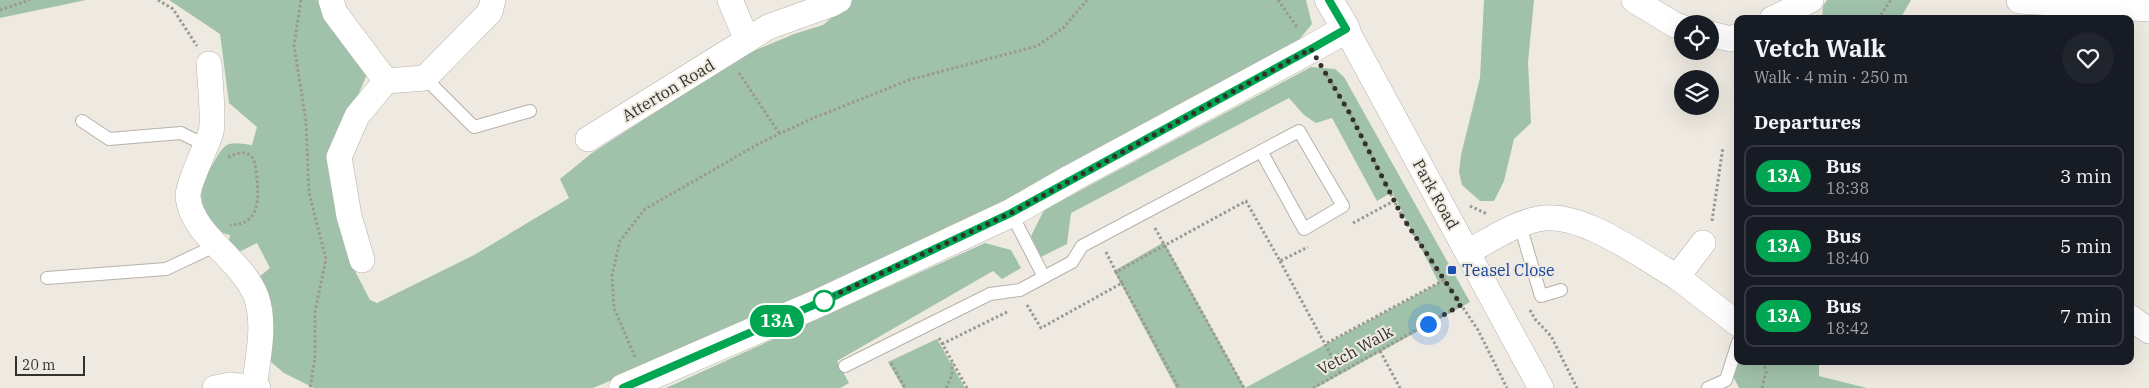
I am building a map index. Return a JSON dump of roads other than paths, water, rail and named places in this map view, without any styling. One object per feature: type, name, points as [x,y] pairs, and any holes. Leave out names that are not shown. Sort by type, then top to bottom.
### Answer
[{"type":"street","points":[[331,0],[334,13],[386,81]]},
{"type":"street","points":[[362,260],[349,216],[339,157],[357,116],[386,81],[425,78],[490,12],[493,0]]},
{"type":"street","points":[[730,0],[736,47]]},
{"type":"street","name":"Atterton Road","points":[[588,139],[768,27],[832,4],[838,0]]},
{"type":"street","name":"Park Road","points":[[1329,0],[1541,388]]},
{"type":"street","points":[[1634,0],[1674,24]]},
{"type":"street","points":[[1780,15],[1810,0]]},
{"type":"street","points":[[2019,1],[2149,9]]},
{"type":"street","points":[[623,388],[830,298],[1011,213],[1346,29]]},
{"type":"street","points":[[1719,36],[1731,39],[1734,38]]},
{"type":"street","points":[[209,64],[212,131],[188,196],[199,227],[220,235],[256,297],[261,330],[256,387],[230,385],[216,388]]},
{"type":"street","points":[[1468,252],[1520,225],[1539,219],[1585,224],[1677,278],[1734,321]]},
{"type":"street","points":[[1677,278],[1703,243]]},
{"type":"street","points":[[2134,320],[2149,331]]},
{"type":"lane","points":[[425,78],[474,127],[530,111]]},
{"type":"lane","points":[[82,121],[109,139],[181,133],[202,156]]},
{"type":"lane","points":[[845,366],[990,294],[1020,290],[1044,278],[1072,262],[1082,246],[1147,212],[1261,151],[1299,131],[1343,206],[1304,229],[1261,151]]},
{"type":"lane","points":[[1011,213],[1044,278]]},
{"type":"lane","points":[[1520,225],[1541,296],[1561,290]]},
{"type":"lane","points":[[47,278],[166,269],[220,235]]},
{"type":"lane","points":[[1708,388],[1726,380],[1734,355]]},
{"type":"place","name":"Teasel Close","points":[[1452,270]]}]
